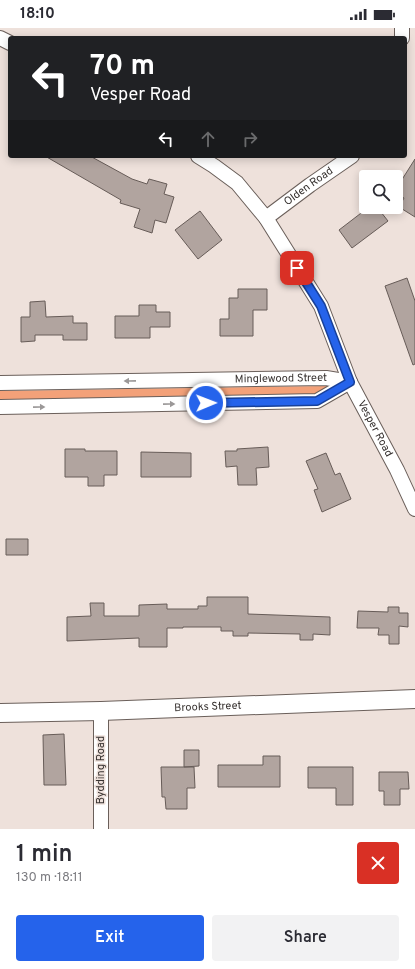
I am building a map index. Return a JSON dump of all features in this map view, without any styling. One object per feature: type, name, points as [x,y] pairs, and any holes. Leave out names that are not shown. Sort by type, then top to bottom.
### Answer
[{"type":"street","name":"Vesper Road","points":[[201,158],[237,184],[266,218],[321,306],[350,382],[397,470],[415,509]]},
{"type":"street","name":"Olden Road","points":[[266,218],[349,158]]},
{"type":"street","name":"Minglewood Street","points":[[0,383],[326,378],[350,382]]},
{"type":"street","name":"Minglewood Street","points":[[0,407],[317,401],[350,382]]},
{"type":"street","name":"Brooks Street","points":[[0,713],[101,711],[415,699]]},
{"type":"street","name":"Bydding Road","points":[[101,711],[101,829]]},
{"type":"shaded area","points":[[328,386],[328,394],[0,400],[0,391]]},
{"type":"building","points":[[48,158],[94,158],[132,179],[147,184],[149,179],[167,184],[164,194],[174,197],[166,223],[155,220],[152,233],[134,227],[140,209],[120,203],[121,200]]},
{"type":"building","points":[[415,159],[415,217],[403,210],[403,178]]},
{"type":"building","points":[[200,211],[222,240],[198,259],[175,230]]},
{"type":"building","points":[[360,214],[382,214],[388,221],[352,248],[339,230]]},
{"type":"building","points":[[407,278],[415,301],[415,364],[413,365],[385,286]]},
{"type":"building","points":[[238,289],[267,289],[267,310],[253,310],[253,336],[220,336],[220,319],[229,319],[229,298],[238,298]]},
{"type":"building","points":[[45,301],[46,317],[73,316],[73,323],[87,323],[87,340],[63,340],[63,335],[35,335],[35,341],[21,342],[21,317],[30,317],[30,302]]},
{"type":"building","points":[[139,305],[156,305],[156,312],[170,312],[170,327],[150,327],[150,338],[115,338],[115,316],[139,316]]},
{"type":"building","points":[[268,447],[269,467],[256,468],[257,485],[238,485],[237,466],[226,467],[225,451]]},
{"type":"building","points":[[65,449],[85,449],[85,451],[117,451],[117,475],[104,475],[104,486],[88,486],[88,477],[65,477]]},
{"type":"building","points":[[141,452],[191,453],[191,477],[141,477]]},
{"type":"building","points":[[326,453],[335,475],[340,473],[351,499],[322,512],[314,490],[318,489],[306,461]]},
{"type":"building","points":[[6,539],[28,539],[28,555],[6,555]]},
{"type":"building","points":[[207,597],[248,597],[248,614],[330,617],[330,635],[313,634],[313,640],[300,640],[300,634],[248,633],[248,636],[233,636],[233,631],[221,631],[221,627],[183,627],[167,628],[167,647],[139,647],[139,638],[67,641],[67,617],[91,616],[90,603],[104,603],[104,616],[139,616],[139,605],[167,604],[167,609],[198,609],[198,606],[207,606]]},
{"type":"building","points":[[388,607],[399,607],[399,613],[408,613],[408,627],[399,626],[399,644],[389,644],[389,635],[378,635],[379,628],[357,628],[358,611],[388,612]]},
{"type":"building","points":[[64,734],[66,785],[44,785],[43,735]]},
{"type":"building","points":[[184,750],[199,750],[199,766],[184,767]]},
{"type":"building","points":[[263,756],[280,756],[280,787],[218,787],[218,765],[263,765]]},
{"type":"building","points":[[161,767],[194,767],[195,788],[187,788],[187,809],[166,809],[165,797],[162,797]]},
{"type":"building","points":[[308,767],[353,767],[353,805],[336,805],[336,788],[308,788]]},
{"type":"building","points":[[379,772],[408,772],[409,789],[400,789],[400,805],[384,805],[384,791],[379,791]]},
{"type":"route","points":[[206,403],[317,401],[350,382],[321,306],[297,268]]}]
